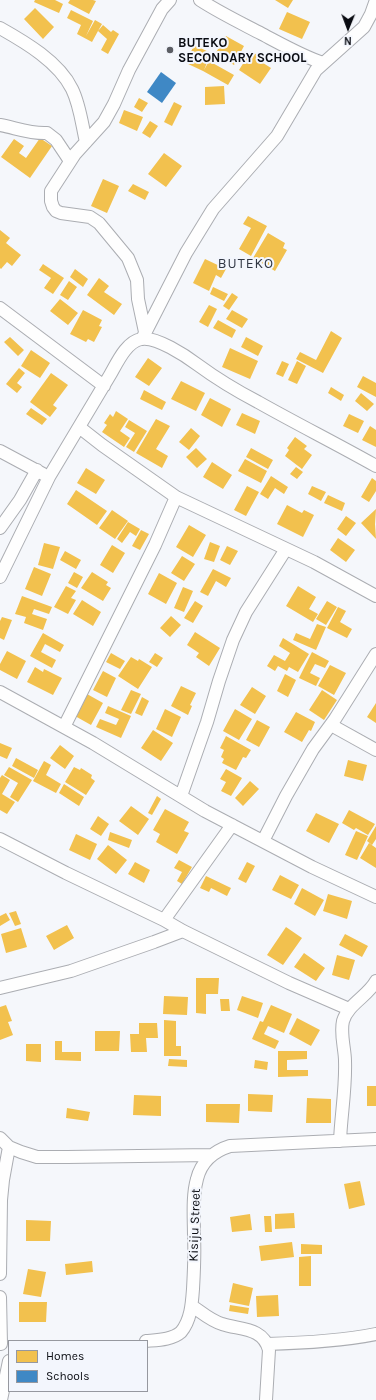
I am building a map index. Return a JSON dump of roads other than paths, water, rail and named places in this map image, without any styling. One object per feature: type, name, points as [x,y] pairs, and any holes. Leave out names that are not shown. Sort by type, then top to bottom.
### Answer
[{"type":"street","points":[[170,0],[162,9],[129,70],[114,104],[104,122],[80,147],[51,191],[53,207],[56,211],[61,213],[90,217],[99,223],[128,258],[137,280],[143,335],[149,339],[162,343],[190,359],[212,376],[376,466]]},
{"type":"street","points":[[200,0],[294,52],[323,64]]},
{"type":"street","points":[[0,578],[49,477],[119,359],[128,347],[143,335],[186,253],[213,209],[277,136],[316,70],[372,21],[371,14],[376,0]]},
{"type":"street","points":[[0,28],[21,40],[46,58],[67,79],[78,104],[86,142]]},
{"type":"street","points":[[0,125],[36,134],[47,133],[56,140],[70,161]]},
{"type":"street","points":[[0,308],[104,386]]},
{"type":"street","points":[[79,427],[176,497],[314,562],[376,596]]},
{"type":"street","points":[[0,451],[49,477]]},
{"type":"street","points":[[0,528],[16,505],[36,470]]},
{"type":"street","points":[[64,727],[149,559],[176,497]]},
{"type":"street","points":[[181,796],[207,722],[233,640],[246,612],[286,549]]},
{"type":"street","points":[[262,841],[313,749],[331,725],[376,654]]},
{"type":"street","points":[[0,692],[93,743],[232,825],[312,867],[376,898]]},
{"type":"street","points":[[331,725],[376,750]]},
{"type":"street","points":[[164,920],[232,825]]},
{"type":"street","points":[[0,839],[288,983],[349,1009]]},
{"type":"street","points":[[0,988],[71,971],[183,931]]},
{"type":"street","points":[[340,1141],[345,1067],[343,1022],[349,1009],[376,981]]},
{"type":"street","points":[[0,1138],[9,1147],[21,1152],[37,1156],[75,1157],[211,1155],[219,1149],[230,1146],[376,1140]]},
{"type":"street","points":[[0,1274],[1,1200],[9,1147]]},
{"type":"street","name":"Kisiju Street","points":[[148,1341],[168,1339],[180,1332],[188,1320],[192,1306],[194,1269],[194,1208],[197,1178],[203,1165],[211,1155]]},
{"type":"street","points":[[0,1296],[3,1344]]},
{"type":"street","points":[[192,1306],[221,1324],[244,1329],[263,1337],[269,1350],[266,1400]]},
{"type":"street","points":[[267,1344],[347,1340],[376,1334]]},
{"type":"street","points":[[0,1400],[8,1365]]},
{"type":"place","name":"BUTEKO SECONDARY SCHOOL","points":[[170,50]]},
{"type":"district","name":"BUTEKO","points":[[246,264]]}]
